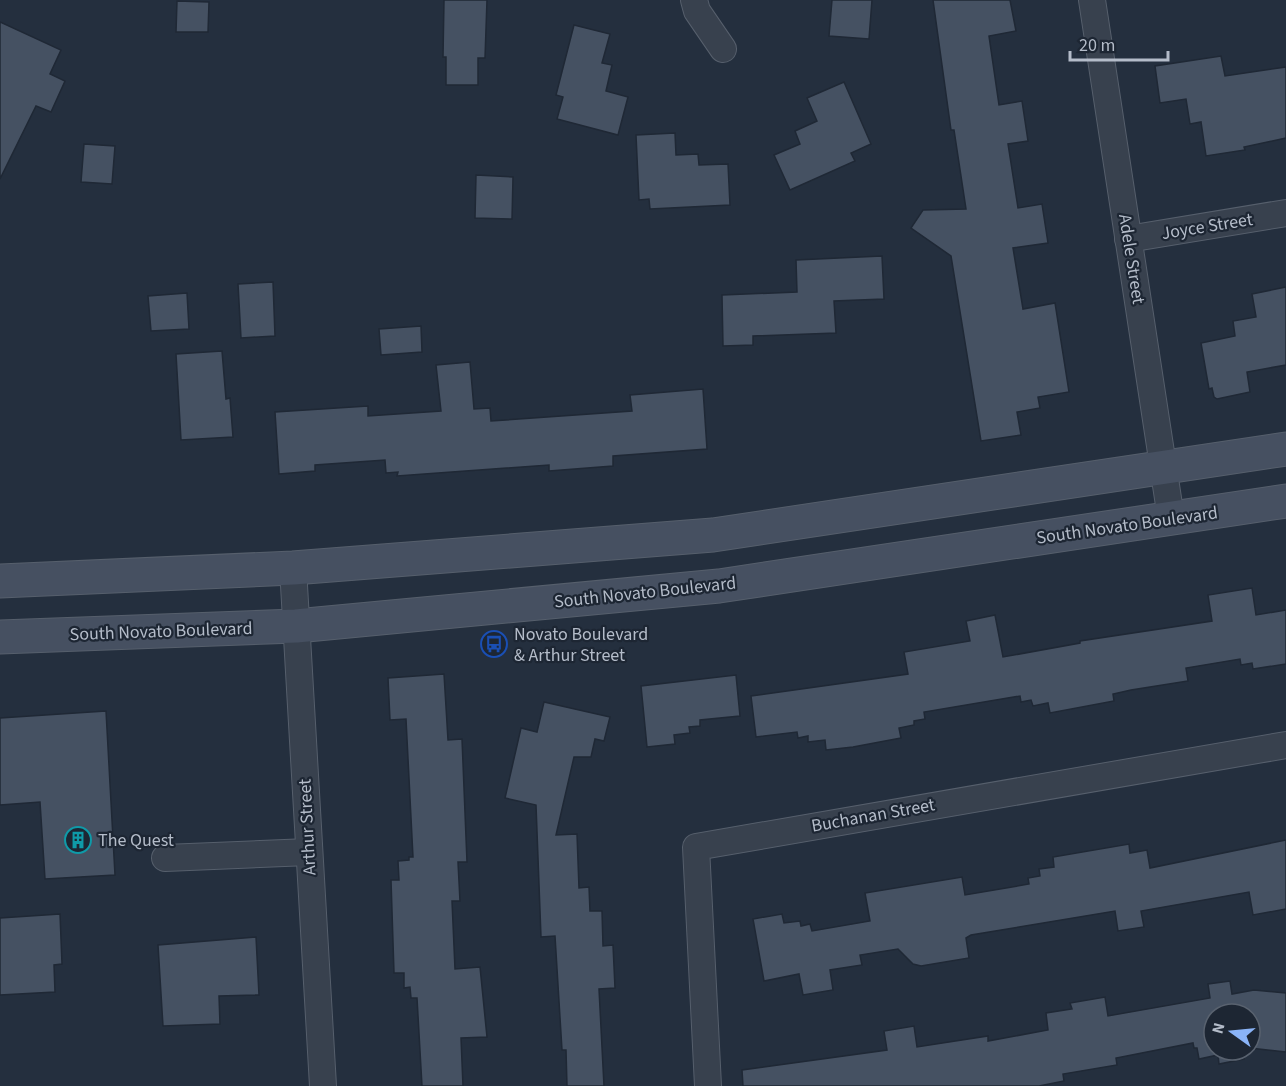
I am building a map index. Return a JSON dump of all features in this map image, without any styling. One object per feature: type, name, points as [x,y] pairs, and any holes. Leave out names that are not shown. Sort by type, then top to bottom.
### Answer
[{"type":"main road","points":[[0,581],[293,568],[713,536],[1286,449]]},
{"type":"main road","name":"South Novato Boulevard","points":[[0,637],[296,626],[719,586],[1286,501]]},
{"type":"street","points":[[694,0],[697,12],[723,49]]},
{"type":"street","name":"Adele Street","points":[[1092,0],[1171,518]]},
{"type":"street","name":"Joyce Street","points":[[1128,239],[1286,213]]},
{"type":"street","name":"Arthur Street","points":[[293,568],[323,1086]]},
{"type":"street","name":"Buchanan Street","points":[[708,1086],[696,847],[1286,745]]},
{"type":"street","points":[[165,858],[309,852]]},
{"type":"building","points":[[444,0],[487,0],[485,58],[478,58],[478,85],[446,85],[446,57],[443,57]]},
{"type":"building","points":[[832,0],[872,0],[869,39],[829,36]]},
{"type":"building","points":[[933,0],[1010,0],[1016,31],[989,36],[999,105],[1022,101],[1028,141],[1008,144],[1018,208],[1042,204],[1048,243],[1013,248],[1023,309],[1055,303],[1069,392],[1038,397],[1040,408],[1017,412],[1021,435],[981,441],[951,256],[911,228],[923,210],[966,209],[954,130],[951,130]]},
{"type":"building","points":[[177,1],[209,2],[208,32],[176,32]]},
{"type":"building","points":[[0,22],[61,50],[50,74],[65,81],[51,112],[36,106],[0,179]]},
{"type":"building","points":[[574,25],[610,34],[602,63],[612,65],[606,91],[628,97],[618,135],[557,119],[563,97],[556,95]]},
{"type":"building","points":[[1221,56],[1225,76],[1286,67],[1286,138],[1244,147],[1245,150],[1206,156],[1201,122],[1190,124],[1186,99],[1160,103],[1155,66]]},
{"type":"building","points":[[844,82],[871,144],[851,153],[855,161],[790,190],[774,155],[800,144],[795,131],[817,121],[807,98]]},
{"type":"building","points":[[675,133],[676,155],[698,154],[699,165],[728,164],[730,205],[650,209],[649,199],[639,200],[636,135]]},
{"type":"building","points":[[84,144],[115,146],[112,184],[81,182]]},
{"type":"building","points":[[476,175],[513,177],[512,219],[475,218]]},
{"type":"building","points":[[882,256],[884,299],[834,301],[836,333],[753,336],[753,345],[723,346],[722,295],[797,292],[796,260]]},
{"type":"building","points":[[273,282],[275,336],[241,338],[238,284]]},
{"type":"building","points":[[1286,287],[1286,365],[1247,372],[1250,392],[1217,399],[1214,397],[1212,388],[1209,389],[1201,343],[1235,336],[1233,321],[1256,317],[1252,294]]},
{"type":"building","points":[[187,293],[189,329],[151,331],[148,296]]},
{"type":"building","points":[[421,326],[422,352],[381,355],[379,329]]},
{"type":"building","points":[[222,351],[226,399],[230,398],[233,437],[181,440],[176,354]]},
{"type":"building","points":[[470,362],[474,409],[490,408],[491,421],[632,411],[630,395],[703,389],[707,449],[613,456],[613,466],[549,471],[549,465],[397,476],[398,472],[386,473],[385,460],[315,465],[315,471],[279,474],[275,412],[368,406],[368,416],[441,411],[436,365]]},
{"type":"building","points":[[1252,588],[1256,615],[1286,610],[1286,664],[1253,669],[1252,663],[1241,665],[1240,659],[1186,668],[1188,681],[1113,694],[1114,701],[1050,713],[1048,703],[1033,706],[1031,700],[1021,702],[1020,696],[924,712],[925,719],[914,721],[914,725],[899,728],[901,738],[853,747],[826,750],[825,740],[808,742],[808,736],[798,738],[797,732],[756,737],[751,696],[908,674],[904,652],[970,641],[966,621],[995,615],[1003,657],[1080,643],[1080,641],[1212,621],[1208,595]]},
{"type":"building","points":[[444,674],[448,740],[462,739],[467,862],[458,862],[460,901],[452,901],[455,969],[480,967],[487,1037],[461,1038],[463,1086],[422,1086],[417,998],[411,998],[410,987],[404,988],[404,973],[394,973],[391,880],[399,880],[398,861],[409,860],[409,857],[413,857],[406,719],[390,720],[388,678]]},
{"type":"building","points":[[736,675],[740,716],[700,720],[700,726],[689,727],[690,733],[674,735],[675,744],[647,747],[641,686]]},
{"type":"building","points":[[544,702],[610,717],[604,741],[595,739],[591,757],[574,757],[556,835],[577,834],[579,888],[589,887],[590,911],[602,911],[603,946],[613,945],[615,988],[599,989],[604,1086],[567,1086],[566,1050],[562,1050],[555,936],[541,937],[536,805],[505,798],[521,728],[537,732]]},
{"type":"building","name":"The Quest","points":[[106,711],[115,875],[45,879],[40,802],[0,805],[0,718]]},
{"type":"building","points":[[1286,840],[1286,909],[1253,915],[1249,892],[1141,911],[1144,927],[1118,931],[1115,911],[971,935],[966,938],[969,958],[921,966],[913,964],[898,949],[860,955],[862,965],[830,970],[833,990],[803,995],[799,974],[764,981],[753,919],[782,914],[784,923],[800,921],[801,926],[810,924],[812,931],[870,921],[865,893],[962,877],[965,895],[1029,884],[1028,878],[1040,876],[1039,869],[1054,867],[1053,857],[1129,844],[1130,853],[1147,850],[1150,868]]},
{"type":"building","points":[[60,914],[62,964],[54,965],[55,992],[0,995],[0,918]]},
{"type":"building","points":[[256,937],[259,995],[219,996],[220,1024],[163,1026],[158,945]]},
{"type":"building","points":[[1230,981],[1232,994],[1254,990],[1286,993],[1286,1052],[1262,1049],[1262,1002],[1202,1002],[1202,1058],[1199,1059],[1197,1048],[1194,1048],[1193,1043],[1116,1058],[1117,1065],[1063,1074],[1064,1081],[1039,1086],[743,1086],[742,1070],[887,1050],[884,1031],[914,1026],[917,1047],[988,1036],[988,1041],[1048,1030],[1046,1013],[1072,1009],[1070,1003],[1105,997],[1108,1016],[1210,998],[1208,984]]},
{"type":"place","name":"Novato Boulevard & Arthur Street","points":[[494,644]]},
{"type":"place","name":"The Quest","points":[[78,840]]}]
